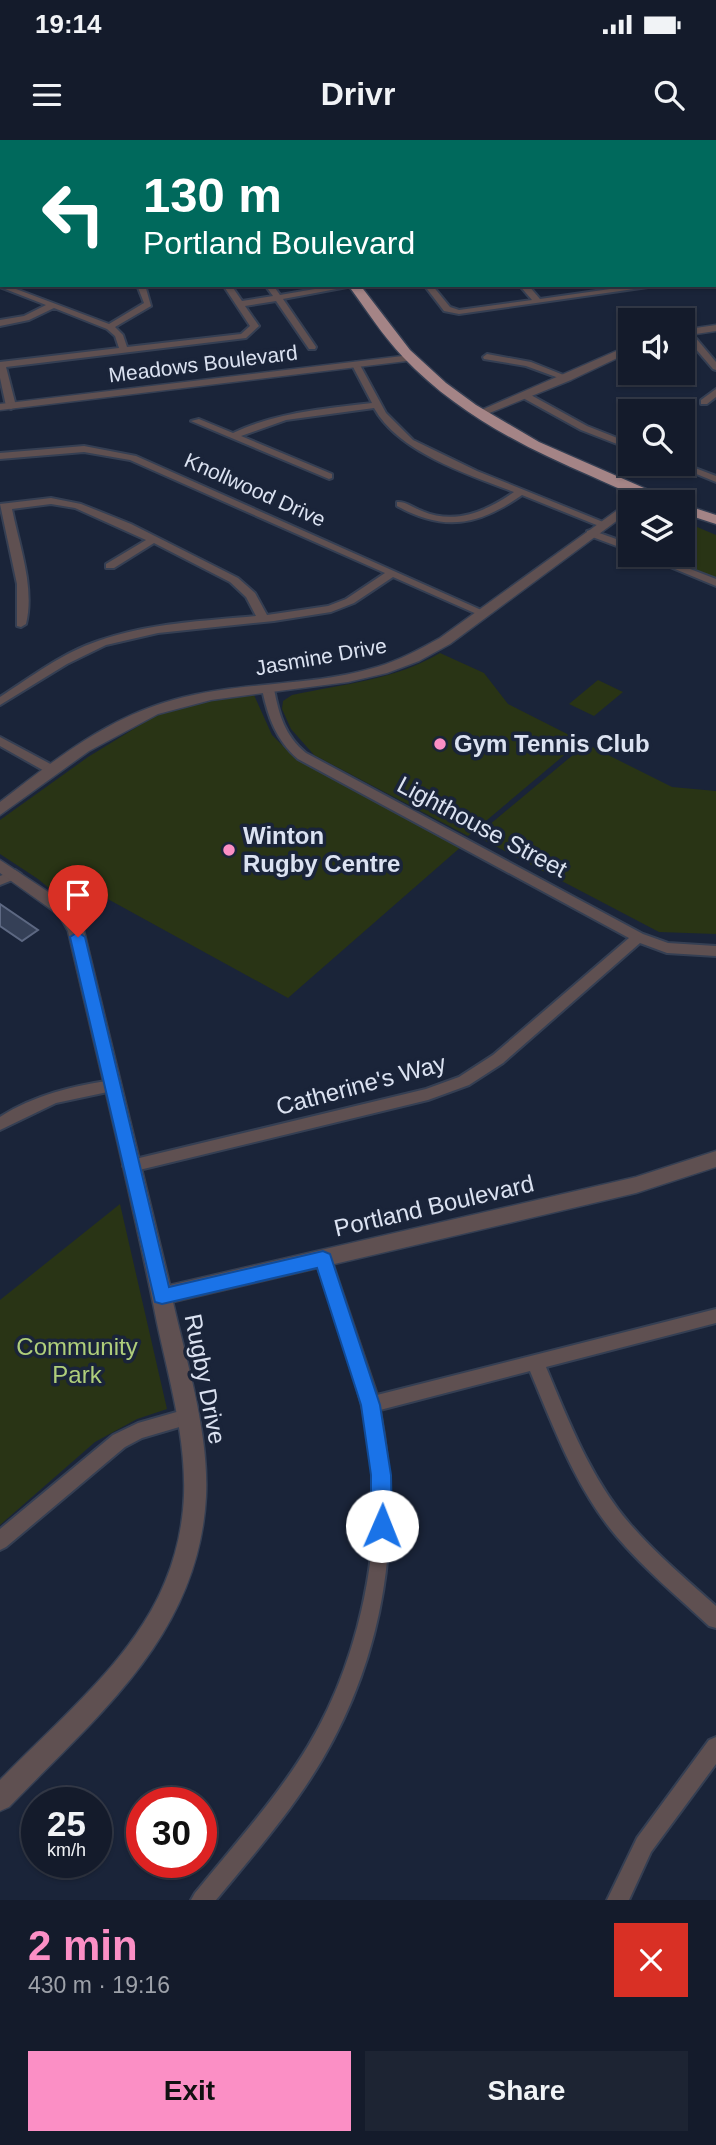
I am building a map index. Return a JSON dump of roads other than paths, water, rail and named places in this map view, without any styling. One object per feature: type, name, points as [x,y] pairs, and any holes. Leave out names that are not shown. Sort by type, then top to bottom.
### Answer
[{"type":"highway","points":[[356,287],[411,358],[451,395],[478,414],[618,491]]},
{"type":"highway","points":[[695,513],[716,520]]},
{"type":"street","points":[[7,287],[110,327],[119,335],[124,351]]},
{"type":"street","points":[[110,327],[148,304],[142,287]]},
{"type":"street","points":[[5,407],[0,365],[243,336],[255,326],[229,287]]},
{"type":"street","points":[[270,287],[312,347]]},
{"type":"street","points":[[242,304],[342,287]]},
{"type":"street","points":[[430,287],[453,311],[468,312],[643,287]]},
{"type":"street","points":[[525,287],[539,302]]},
{"type":"street","points":[[0,323],[26,318],[51,306]]},
{"type":"street","points":[[695,331],[716,328]]},
{"type":"street","points":[[695,344],[716,367]]},
{"type":"street","points":[[478,414],[526,396],[618,354]]},
{"type":"street","points":[[487,356],[518,360],[567,378]]},
{"type":"street","name":"Meadows Boulevard","points":[[5,407],[411,358]]},
{"type":"street","points":[[356,365],[377,405],[397,432],[419,448],[520,492],[618,541]]},
{"type":"street","points":[[704,402],[716,392]]},
{"type":"street","points":[[526,396],[584,428],[618,441]]},
{"type":"street","points":[[234,436],[251,427],[281,418],[377,405]]},
{"type":"street","points":[[196,421],[329,476]]},
{"type":"street","name":"Knollwood Drive","points":[[0,456],[76,449],[123,455],[152,465],[483,613]]},
{"type":"street","points":[[695,471],[716,479]]},
{"type":"street","points":[[400,504],[431,517],[463,520],[496,510],[520,492]]},
{"type":"street","points":[[21,624],[25,617],[24,600],[3,506],[46,502],[69,503],[99,513],[234,580],[251,595],[263,619]]},
{"type":"street","name":"Jasmine Drive","points":[[0,810],[52,770],[124,724],[161,708],[205,697],[352,678],[393,667],[433,648],[618,513]]},
{"type":"street","points":[[110,566],[154,539]]},
{"type":"street","points":[[676,567],[716,583]]},
{"type":"street","points":[[0,702],[70,658],[101,643],[152,631],[263,619],[338,607],[392,573]]},
{"type":"street","name":"Lighthouse Street","points":[[268,689],[277,729],[285,742],[302,756],[638,937],[667,948],[716,951]]},
{"type":"street","points":[[0,741],[52,770]]},
{"type":"street","name":"Rugby Drive","points":[[0,1798],[125,1669],[143,1646],[168,1605],[186,1553],[195,1481],[187,1417],[162,1296],[72,920],[62,908],[5,873]]},
{"type":"street","name":"Catherine's Way","points":[[131,1166],[454,1086],[498,1059],[638,937]]},
{"type":"street","points":[[0,1124],[51,1097],[112,1086]]},
{"type":"street","name":"Portland Boulevard","points":[[162,1296],[636,1185],[716,1158]]},
{"type":"street","points":[[202,1900],[252,1839],[309,1761],[344,1697],[360,1654],[377,1583],[381,1545],[381,1475],[370,1405],[323,1259]]},
{"type":"street","points":[[370,1405],[716,1316]]},
{"type":"street","points":[[535,1362],[568,1438],[608,1511],[631,1540],[716,1619]]},
{"type":"street","points":[[0,1541],[119,1441],[138,1431],[187,1417]]},
{"type":"street","points":[[618,1900],[644,1845],[716,1747]]},
{"type":"place","name":"Gym Tennis Club","points":[[440,744]]},
{"type":"place","name":"Winton Rugby Centre","points":[[229,850]]},
{"type":"park label","name":"Community Park","points":[[77,1361]]}]
